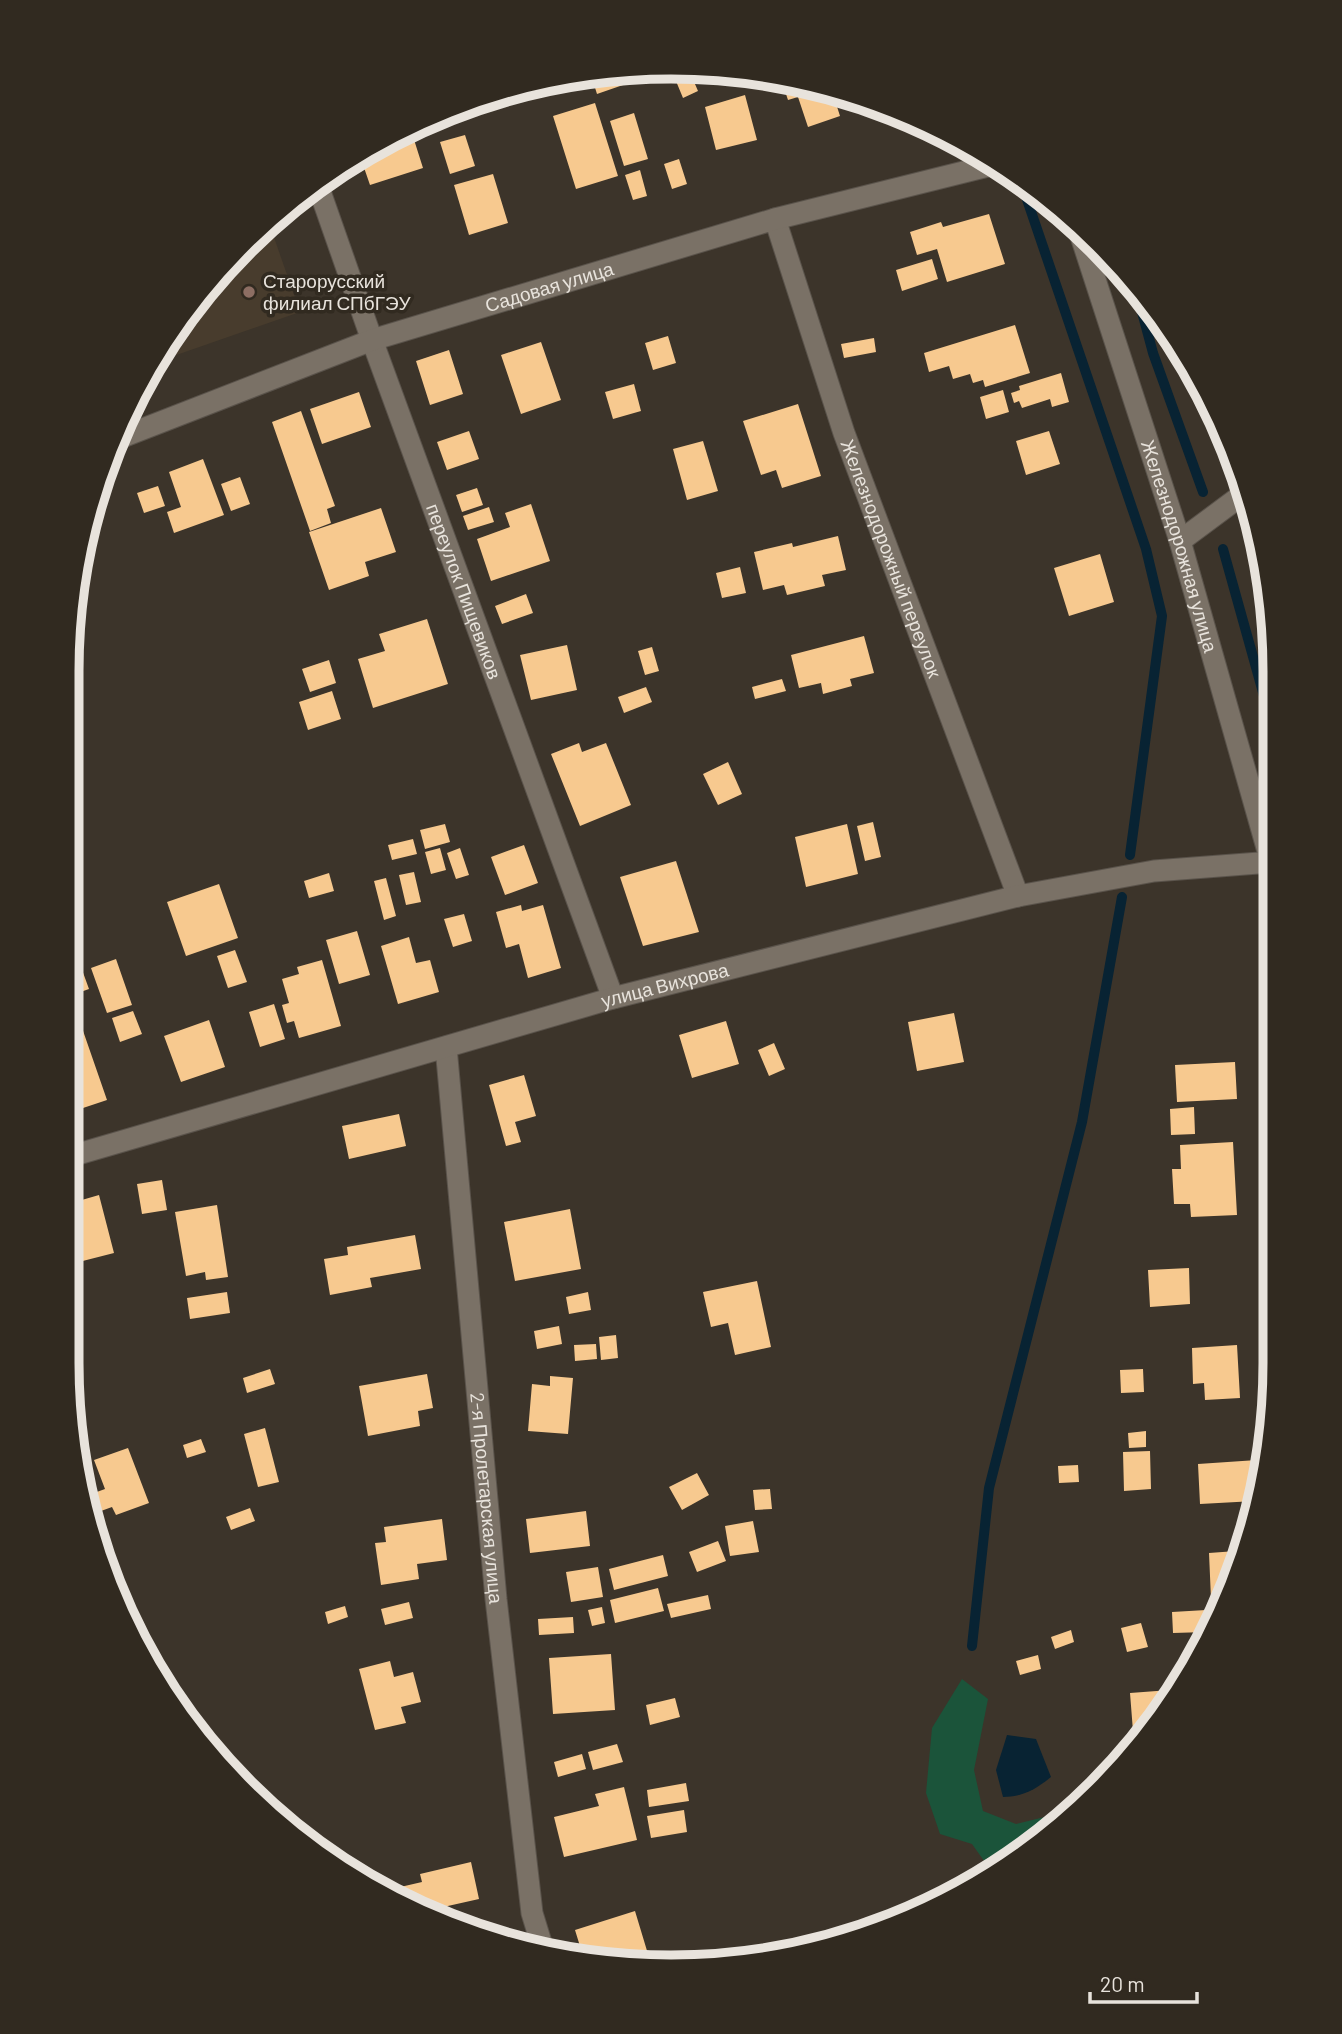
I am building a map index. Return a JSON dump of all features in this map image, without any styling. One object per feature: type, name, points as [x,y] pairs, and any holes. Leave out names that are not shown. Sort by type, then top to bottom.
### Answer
[{"type":"street","name":"Садовая улица","points":[[128,435],[372,340],[775,219],[982,168]]},
{"type":"street","name":"переулок Пищевиков","points":[[321,194],[613,998]]},
{"type":"street","name":"Железнодорожный переулок","points":[[775,219],[845,433],[1018,896]]},
{"type":"street","name":"Железнодорожная улица","points":[[1084,247],[1180,541],[1263,829]]},
{"type":"street","points":[[1180,541],[1237,499]]},
{"type":"street","name":"улица Вихрова","points":[[79,1154],[613,998],[1018,896],[1154,871],[1263,865]]},
{"type":"street","name":"2-я Пролетарская улица","points":[[446,1047],[496,1599],[532,1913],[541,1941]]},
{"type":"shaded area","name":"Старорусский филиал СПбГЭУ","points":[[273,233],[300,312],[169,358],[201,310],[252,252]]},
{"type":"green space","points":[[962,1679],[988,1699],[974,1770],[983,1811],[1016,1824],[1053,1815],[1032,1833],[986,1864],[972,1844],[940,1834],[926,1793],[932,1728]]},
{"type":"water","points":[[1007,1735],[1036,1739],[1051,1777],[1029,1792],[1003,1797],[996,1770]]},
{"type":"building","points":[[675,79],[693,80],[698,91],[683,98]]},
{"type":"building","points":[[622,81],[623,85],[597,94],[594,84]]},
{"type":"building","points":[[785,90],[836,102],[840,116],[808,127],[798,97],[788,100]]},
{"type":"building","points":[[745,95],[757,140],[716,150],[705,107]]},
{"type":"building","points":[[595,103],[618,176],[576,189],[553,116]]},
{"type":"building","points":[[634,113],[648,159],[624,166],[610,121]]},
{"type":"building","points":[[465,135],[475,166],[450,174],[440,142]]},
{"type":"building","points":[[413,138],[423,168],[370,185],[363,165]]},
{"type":"building","points":[[679,159],[687,184],[672,189],[664,164]]},
{"type":"building","points":[[640,170],[647,196],[633,200],[625,175]]},
{"type":"building","points":[[493,174],[508,223],[469,235],[454,185]]},
{"type":"building","points":[[989,214],[1005,264],[947,282],[937,249],[917,255],[910,232],[941,222],[943,227]]},
{"type":"building","points":[[932,259],[938,279],[902,291],[896,270]]},
{"type":"building","points":[[1015,325],[1030,373],[985,387],[983,380],[973,383],[970,374],[953,379],[949,366],[929,372],[924,353]]},
{"type":"building","points":[[668,336],[676,363],[653,370],[645,343]]},
{"type":"building","points":[[874,338],[876,352],[844,358],[841,344]]},
{"type":"building","points":[[541,342],[561,400],[521,414],[501,355]]},
{"type":"building","points":[[449,350],[463,394],[430,405],[416,361]]},
{"type":"building","points":[[1061,373],[1069,402],[1052,407],[1050,399],[1022,408],[1019,401],[1014,403],[1011,393],[1020,390],[1019,386]]},
{"type":"building","points":[[634,384],[641,411],[613,419],[605,392]]},
{"type":"building","points":[[1003,390],[1009,412],[986,419],[980,397]]},
{"type":"building","points":[[359,392],[371,427],[322,444],[310,409]]},
{"type":"building","points":[[798,404],[821,476],[782,488],[776,470],[761,475],[743,421]]},
{"type":"building","points":[[301,411],[335,506],[327,509],[331,523],[310,531],[272,422]]},
{"type":"building","points":[[469,431],[479,459],[447,470],[437,442]]},
{"type":"building","points":[[1049,431],[1060,464],[1026,475],[1016,441]]},
{"type":"building","points":[[703,441],[718,491],[687,500],[673,449]]},
{"type":"building","points":[[203,459],[224,515],[174,533],[167,512],[181,507],[169,472]]},
{"type":"building","points":[[240,477],[250,504],[231,511],[221,484]]},
{"type":"building","points":[[158,486],[165,506],[144,513],[137,493]]},
{"type":"building","points":[[477,488],[483,505],[462,512],[456,495]]},
{"type":"building","points":[[531,504],[550,561],[491,581],[477,539],[510,527],[505,513]]},
{"type":"building","points":[[489,507],[494,522],[468,530],[463,516]]},
{"type":"building","points":[[381,508],[396,552],[365,562],[369,576],[329,590],[309,532]]},
{"type":"building","points":[[838,536],[846,570],[822,575],[825,586],[787,595],[784,585],[763,590],[754,552],[792,543],[793,547]]},
{"type":"building","points":[[1100,554],[1114,602],[1069,616],[1054,568]]},
{"type":"building","points":[[740,567],[746,593],[722,598],[716,573]]},
{"type":"building","points":[[526,594],[533,613],[502,624],[495,606]]},
{"type":"building","points":[[427,619],[448,684],[373,708],[358,659],[385,651],[379,634]]},
{"type":"building","points":[[864,636],[874,673],[850,679],[852,686],[823,694],[821,683],[799,688],[791,655]]},
{"type":"building","points":[[567,645],[577,690],[531,700],[520,655]]},
{"type":"building","points":[[652,647],[659,671],[645,675],[638,651]]},
{"type":"building","points":[[329,660],[336,683],[310,692],[302,669]]},
{"type":"building","points":[[782,679],[786,691],[755,699],[752,687]]},
{"type":"building","points":[[646,687],[652,702],[624,713],[618,697]]},
{"type":"building","points":[[332,691],[341,719],[308,730],[299,702]]},
{"type":"building","points":[[579,743],[582,752],[606,743],[631,805],[580,826],[551,754]]},
{"type":"building","points":[[728,762],[742,794],[718,805],[703,774]]},
{"type":"building","points":[[873,822],[881,857],[865,861],[857,826]]},
{"type":"building","points":[[445,824],[450,842],[425,849],[420,830]]},
{"type":"building","points":[[847,824],[858,874],[806,887],[795,837]]},
{"type":"building","points":[[413,839],[417,854],[392,860],[388,845]]},
{"type":"building","points":[[524,845],[538,883],[505,895],[491,857]]},
{"type":"building","points":[[440,848],[446,870],[431,874],[425,852]]},
{"type":"building","points":[[460,848],[469,875],[456,879],[447,853]]},
{"type":"building","points":[[676,861],[699,932],[643,946],[620,877]]},
{"type":"building","points":[[414,872],[421,902],[406,905],[399,875]]},
{"type":"building","points":[[329,873],[334,891],[309,898],[304,881]]},
{"type":"building","points":[[386,878],[396,916],[384,920],[374,881]]},
{"type":"building","points":[[219,884],[238,938],[186,956],[167,902]]},
{"type":"building","points":[[521,905],[522,911],[543,905],[561,968],[528,978],[519,944],[506,948],[496,912]]},
{"type":"building","points":[[464,914],[472,941],[453,947],[444,919]]},
{"type":"building","points":[[357,931],[370,975],[339,984],[326,940]]},
{"type":"building","points":[[409,937],[416,963],[430,960],[439,992],[398,1004],[381,946]]},
{"type":"building","points":[[235,950],[247,982],[228,988],[217,956]]},
{"type":"building","points":[[116,959],[132,1005],[107,1013],[91,968]]},
{"type":"building","points":[[322,960],[341,1026],[299,1038],[294,1021],[287,1023],[282,1005],[289,1003],[282,979],[299,974],[297,967]]},
{"type":"building","points":[[79,968],[89,989],[79,993]]},
{"type":"building","points":[[274,1004],[285,1039],[260,1047],[249,1012]]},
{"type":"building","points":[[133,1011],[142,1034],[120,1042],[112,1018]]},
{"type":"building","points":[[954,1013],[964,1062],[917,1071],[908,1022]]},
{"type":"building","points":[[209,1020],[225,1067],[181,1082],[164,1036]]},
{"type":"building","points":[[726,1021],[739,1064],[692,1078],[679,1035]]},
{"type":"building","points":[[81,1025],[107,1100],[79,1109]]},
{"type":"building","points":[[774,1043],[785,1069],[769,1076],[758,1050]]},
{"type":"building","points":[[1235,1062],[1237,1099],[1177,1102],[1175,1065]]},
{"type":"building","points":[[524,1075],[536,1116],[515,1122],[521,1142],[506,1146],[489,1085]]},
{"type":"building","points":[[1194,1107],[1195,1134],[1171,1135],[1170,1109]]},
{"type":"building","points":[[399,1114],[406,1146],[349,1159],[342,1126]]},
{"type":"building","points":[[1233,1142],[1237,1215],[1191,1217],[1190,1204],[1174,1204],[1172,1169],[1181,1169],[1180,1145]]},
{"type":"building","points":[[162,1180],[167,1210],[142,1214],[137,1184]]},
{"type":"building","points":[[99,1195],[114,1253],[79,1262],[79,1201]]},
{"type":"building","points":[[217,1205],[228,1277],[206,1280],[205,1272],[186,1276],[175,1212]]},
{"type":"building","points":[[570,1209],[581,1269],[515,1281],[504,1222]]},
{"type":"building","points":[[415,1235],[421,1269],[370,1278],[372,1287],[330,1295],[324,1259],[348,1255],[347,1247]]},
{"type":"building","points":[[1189,1268],[1190,1304],[1150,1307],[1148,1270]]},
{"type":"building","points":[[757,1281],[771,1347],[735,1355],[728,1323],[711,1327],[703,1292]]},
{"type":"building","points":[[227,1292],[230,1313],[190,1319],[187,1298]]},
{"type":"building","points":[[588,1292],[591,1310],[569,1314],[566,1297]]},
{"type":"building","points":[[559,1326],[562,1344],[537,1349],[534,1331]]},
{"type":"building","points":[[616,1335],[618,1358],[601,1360],[599,1337]]},
{"type":"building","points":[[596,1344],[597,1359],[575,1361],[574,1345]]},
{"type":"building","points":[[1237,1345],[1240,1398],[1205,1400],[1204,1383],[1193,1384],[1192,1348]]},
{"type":"building","points":[[270,1369],[275,1384],[247,1393],[243,1378]]},
{"type":"building","points":[[1143,1369],[1144,1392],[1121,1393],[1120,1370]]},
{"type":"building","points":[[427,1374],[433,1408],[418,1411],[420,1426],[368,1436],[359,1386]]},
{"type":"building","points":[[550,1376],[573,1378],[568,1434],[528,1431],[532,1384],[550,1386]]},
{"type":"building","points":[[265,1428],[279,1482],[258,1487],[244,1434]]},
{"type":"building","points":[[1146,1431],[1146,1447],[1129,1448],[1128,1433]]},
{"type":"building","points":[[201,1439],[206,1452],[187,1458],[183,1445]]},
{"type":"building","points":[[128,1448],[149,1503],[116,1515],[112,1507],[101,1511],[94,1493],[105,1489],[94,1460]]},
{"type":"building","points":[[1150,1451],[1151,1489],[1124,1491],[1123,1452]]},
{"type":"building","points":[[1255,1460],[1247,1501],[1200,1504],[1198,1464]]},
{"type":"building","points":[[1078,1465],[1079,1482],[1059,1483],[1058,1466]]},
{"type":"building","points":[[697,1473],[709,1495],[682,1510],[669,1487]]},
{"type":"building","points":[[770,1489],[772,1509],[755,1510],[753,1490]]},
{"type":"building","points":[[250,1508],[255,1521],[231,1530],[226,1517]]},
{"type":"building","points":[[586,1511],[590,1546],[530,1553],[526,1519]]},
{"type":"building","points":[[442,1519],[447,1560],[417,1564],[419,1579],[381,1585],[375,1543],[386,1542],[384,1527]]},
{"type":"building","points":[[753,1521],[759,1552],[730,1556],[725,1526]]},
{"type":"building","points":[[718,1541],[726,1561],[697,1572],[689,1552]]},
{"type":"building","points":[[1233,1551],[1211,1605],[1209,1553]]},
{"type":"building","points":[[663,1555],[668,1576],[614,1590],[609,1569]]},
{"type":"building","points":[[598,1567],[603,1597],[571,1602],[566,1572]]},
{"type":"building","points":[[658,1588],[664,1611],[615,1623],[610,1600]]},
{"type":"building","points":[[708,1595],[711,1609],[671,1618],[667,1604]]},
{"type":"building","points":[[409,1602],[413,1618],[385,1625],[381,1609]]},
{"type":"building","points":[[345,1606],[348,1617],[328,1624],[325,1612]]},
{"type":"building","points":[[602,1607],[605,1623],[592,1626],[588,1610]]},
{"type":"building","points":[[1206,1610],[1206,1616],[1198,1632],[1173,1633],[1172,1612]]},
{"type":"building","points":[[573,1617],[574,1633],[539,1635],[538,1619]]},
{"type":"building","points":[[1141,1623],[1148,1647],[1127,1652],[1121,1628]]},
{"type":"building","points":[[1071,1630],[1074,1642],[1055,1649],[1051,1637]]},
{"type":"building","points":[[611,1654],[615,1710],[553,1714],[549,1658]]},
{"type":"building","points":[[1038,1655],[1041,1669],[1020,1675],[1016,1661]]},
{"type":"building","points":[[390,1661],[394,1677],[413,1672],[421,1702],[401,1707],[406,1723],[375,1730],[359,1669]]},
{"type":"building","points":[[1164,1690],[1133,1733],[1130,1693]]},
{"type":"building","points":[[675,1698],[680,1717],[650,1725],[646,1705]]},
{"type":"building","points":[[617,1744],[623,1762],[593,1770],[588,1752]]},
{"type":"building","points":[[582,1754],[586,1769],[558,1777],[554,1762]]},
{"type":"building","points":[[686,1783],[689,1801],[649,1807],[647,1790]]},
{"type":"building","points":[[624,1787],[637,1840],[564,1857],[554,1817],[599,1806],[595,1794]]},
{"type":"building","points":[[684,1810],[687,1832],[651,1838],[647,1816]]},
{"type":"building","points":[[471,1862],[479,1899],[439,1908],[397,1888],[422,1882],[420,1874]]},
{"type":"building","points":[[635,1911],[648,1954],[581,1948],[575,1930]]},
{"type":"waterway","points":[[1026,197],[1146,549],[1162,616],[1130,855]]},
{"type":"waterway","points":[[1142,311],[1153,353],[1203,492]]},
{"type":"waterway","points":[[1223,549],[1263,693]]},
{"type":"waterway","points":[[972,1646],[989,1488],[1082,1122],[1122,897]]},
{"type":"place","name":"Старорусский филиал СПбГЭУ","points":[[249,292]]}]
